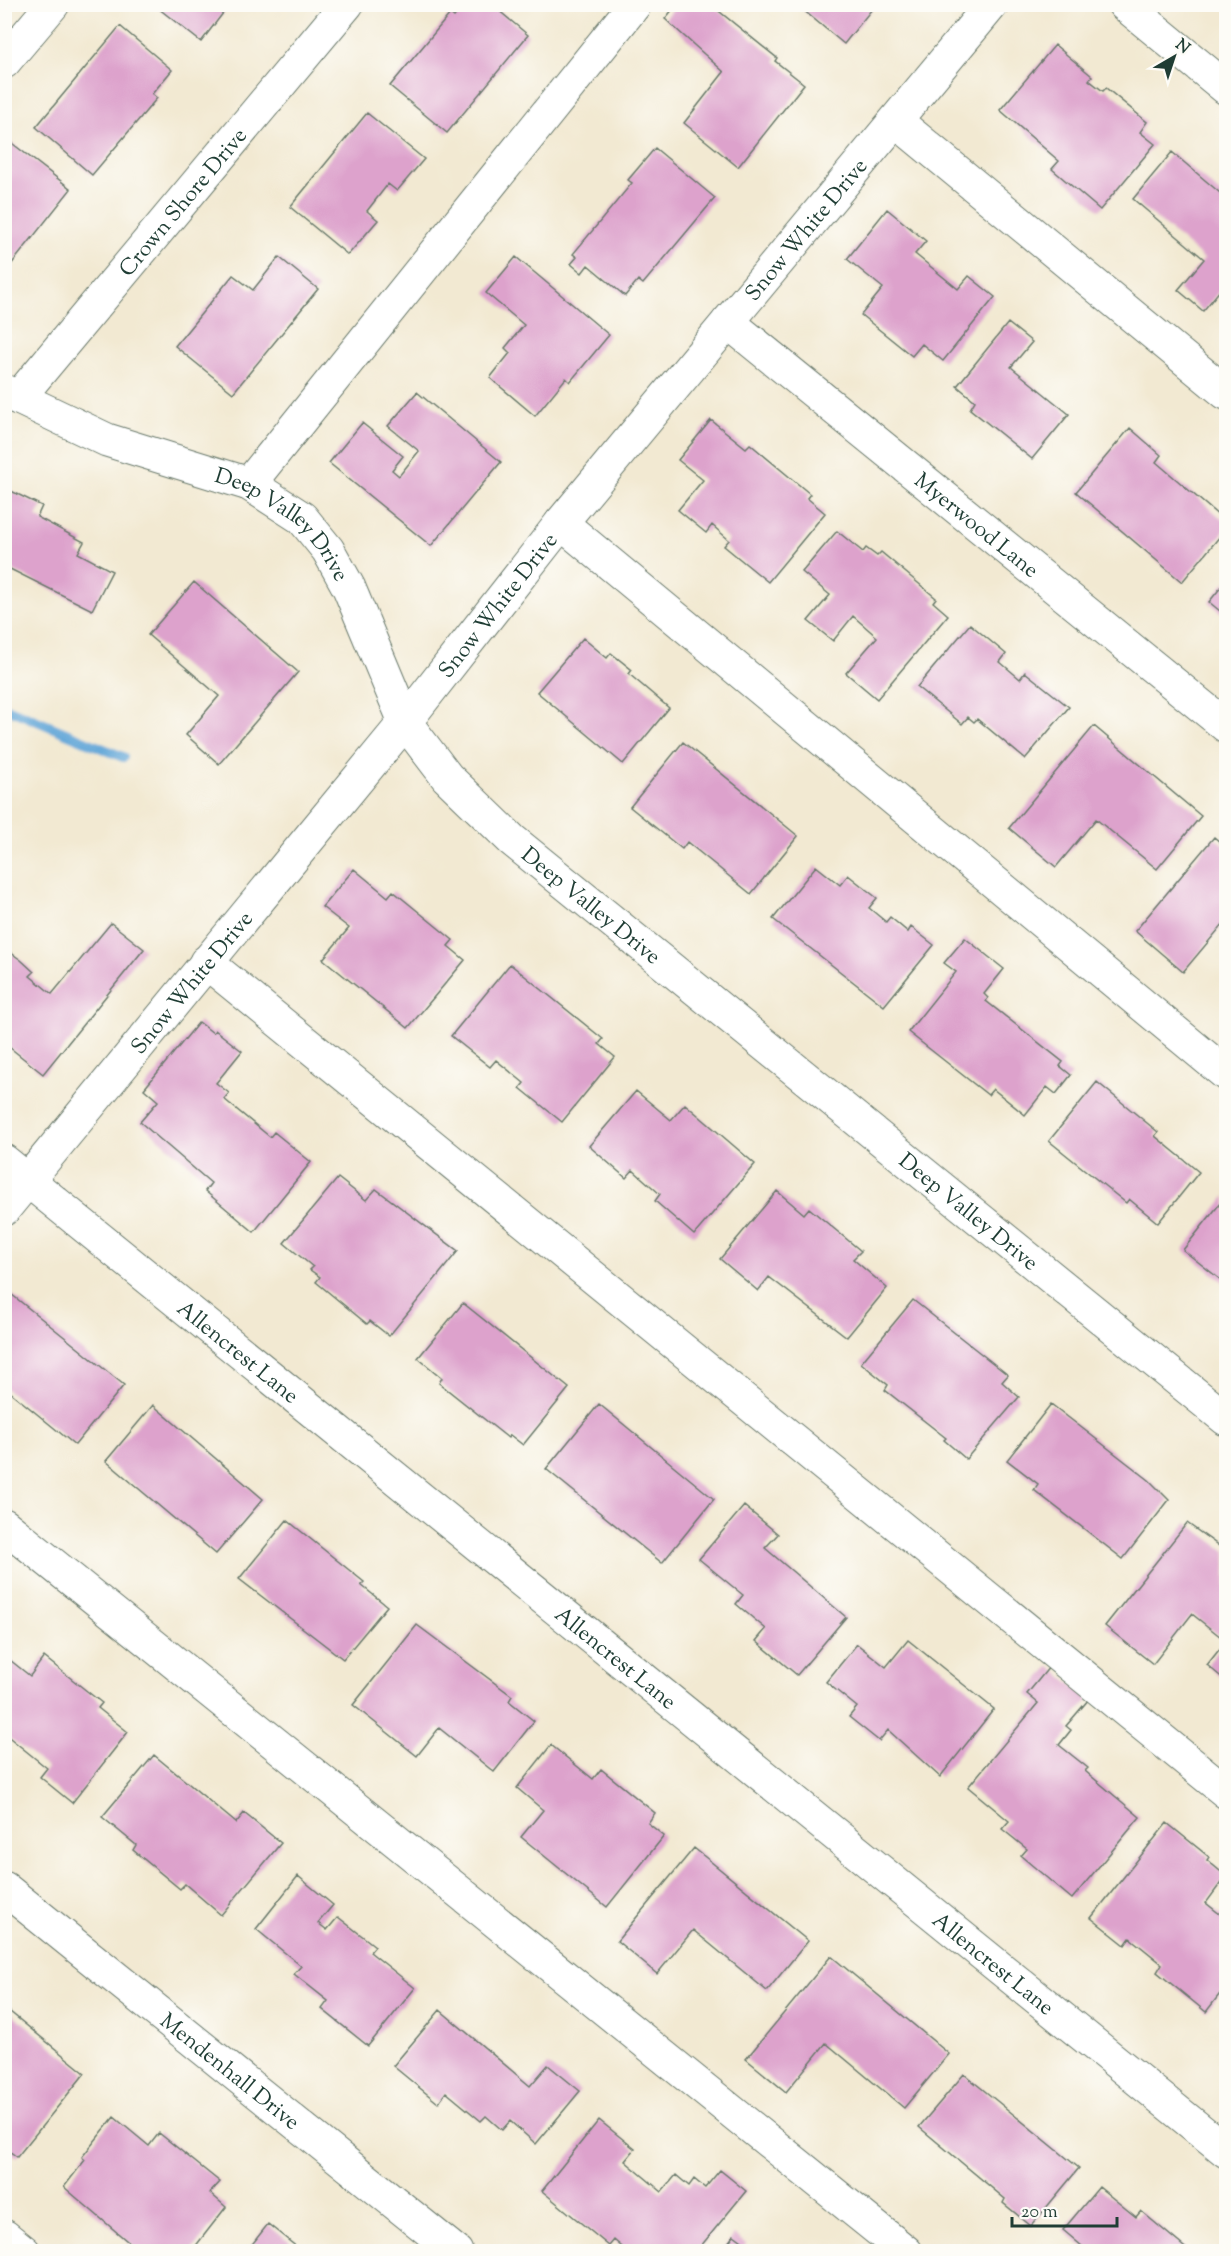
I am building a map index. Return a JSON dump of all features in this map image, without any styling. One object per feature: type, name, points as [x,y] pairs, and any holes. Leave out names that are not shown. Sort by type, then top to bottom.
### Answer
[{"type":"street","points":[[4,62],[53,4]]},
{"type":"street","name":"Crown Shore Drive","points":[[11,395],[347,4]]},
{"type":"street","points":[[249,484],[635,4]]},
{"type":"street","name":"Snow White Drive","points":[[4,1209],[16,1171],[206,962],[405,722],[561,523],[992,4]]},
{"type":"street","points":[[1125,4],[1227,88]]},
{"type":"street","points":[[896,121],[1227,393]]},
{"type":"street","name":"Myerwood Lane","points":[[728,321],[1227,726]]},
{"type":"street","name":"Deep Valley Drive","points":[[11,395],[107,440],[249,484],[302,518],[328,550],[349,588],[405,722],[447,777],[512,840],[1227,1419]]},
{"type":"street","points":[[561,523],[1227,1074]]},
{"type":"street","points":[[206,962],[1227,1792]]},
{"type":"street","name":"Allencrest Lane","points":[[16,1171],[1227,2151]]},
{"type":"street","points":[[4,1525],[906,2252]]},
{"type":"street","name":"Mendenhall Drive","points":[[4,1888],[456,2252]]},
{"type":"street","points":[[4,2236],[24,2252]]},
{"type":"building","points":[[153,4],[230,4],[201,42]]},
{"type":"building","points":[[465,4],[491,4],[528,35],[447,133],[390,86],[450,14],[454,17]]},
{"type":"building","points":[[677,4],[710,4],[777,58],[775,61],[804,84],[738,167],[684,123],[724,72],[665,19]]},
{"type":"building","points":[[796,4],[876,4],[844,44]]},
{"type":"building","points":[[120,26],[172,70],[152,94],[157,98],[92,175],[36,127]]},
{"type":"building","points":[[1055,45],[1092,76],[1089,80],[1103,91],[1106,88],[1147,122],[1140,132],[1155,144],[1100,210],[1052,169],[1059,161],[1000,110]]},
{"type":"building","points":[[367,113],[424,159],[397,191],[388,184],[367,211],[378,220],[348,255],[290,207]]},
{"type":"building","points":[[4,137],[71,189],[10,266],[4,262]]},
{"type":"building","points":[[655,148],[715,198],[643,284],[638,280],[625,296],[588,265],[582,273],[571,264],[577,257],[573,254],[632,183],[628,180]]},
{"type":"building","points":[[1172,152],[1226,198],[1226,214],[1222,220],[1226,224],[1226,283],[1203,311],[1178,290],[1204,259],[1133,199]]},
{"type":"building","points":[[887,209],[926,241],[915,254],[958,289],[969,276],[995,297],[943,361],[922,344],[912,356],[861,315],[883,288],[847,259]]},
{"type":"building","points":[[279,257],[318,289],[233,393],[175,346],[233,275],[253,290]]},
{"type":"building","points":[[516,257],[609,335],[570,382],[566,378],[535,416],[490,378],[510,353],[505,348],[524,325],[486,293]]},
{"type":"building","points":[[1008,323],[1032,342],[1011,367],[1069,414],[1032,459],[970,409],[975,401],[957,386]]},
{"type":"building","points":[[417,392],[501,462],[431,546],[329,463],[362,423],[403,456],[392,470],[399,476],[419,451],[388,426]]},
{"type":"building","points":[[711,420],[746,448],[750,444],[810,494],[807,498],[825,513],[768,582],[724,546],[729,540],[712,525],[706,533],[678,510],[703,480],[678,460]]},
{"type":"building","points":[[1130,428],[1161,455],[1156,462],[1226,522],[1226,529],[1182,582],[1076,492]]},
{"type":"building","points":[[9,490],[42,506],[37,517],[84,542],[78,553],[112,571],[92,610],[4,566],[4,498]]},
{"type":"building","points":[[837,531],[863,552],[866,548],[877,556],[881,552],[936,598],[933,602],[948,615],[877,699],[846,673],[877,637],[853,616],[833,641],[808,621],[830,595],[802,572]]},
{"type":"building","points":[[1226,581],[1226,616],[1209,602]]},
{"type":"building","points":[[194,582],[298,672],[219,764],[186,735],[219,696],[148,635]]},
{"type":"building","points":[[970,624],[1006,654],[1000,662],[1020,679],[1025,672],[1069,707],[1025,759],[977,719],[974,722],[968,717],[962,724],[917,687]]},
{"type":"building","points":[[583,638],[607,658],[611,653],[632,670],[629,674],[669,708],[623,764],[537,692]]},
{"type":"building","points":[[1094,726],[1201,816],[1157,869],[1096,819],[1056,867],[1009,828]]},
{"type":"building","points":[[683,742],[798,836],[751,894],[687,842],[682,849],[630,807]]},
{"type":"building","points":[[1214,837],[1226,847],[1226,925],[1224,923],[1183,972],[1135,931]]},
{"type":"building","points":[[816,866],[840,885],[848,875],[877,898],[869,908],[886,922],[890,917],[908,932],[911,927],[934,945],[884,1006],[773,919]]},
{"type":"building","points":[[354,869],[388,897],[393,891],[453,940],[448,946],[465,960],[408,1028],[323,959],[349,928],[322,907]]},
{"type":"building","points":[[111,923],[144,949],[43,1074],[4,1043],[4,948],[34,972],[30,976],[52,994]]},
{"type":"building","points":[[965,938],[1004,969],[984,994],[988,998],[986,1001],[1063,1062],[1060,1066],[1071,1075],[1056,1094],[1047,1087],[1025,1115],[993,1089],[988,1095],[908,1032],[956,972],[944,963]]},
{"type":"building","points":[[510,964],[603,1039],[599,1044],[615,1057],[562,1122],[520,1088],[524,1083],[496,1060],[490,1067],[451,1036]]},
{"type":"building","points":[[199,1022],[213,1033],[215,1030],[242,1051],[216,1083],[229,1093],[224,1099],[270,1137],[274,1132],[311,1162],[254,1232],[205,1191],[211,1183],[140,1122],[158,1101],[144,1089]]},
{"type":"building","points":[[1097,1082],[1158,1132],[1155,1136],[1199,1172],[1158,1223],[1129,1199],[1126,1203],[1049,1141]]},
{"type":"building","points":[[636,1091],[671,1120],[685,1104],[755,1164],[694,1235],[655,1201],[660,1194],[633,1170],[626,1178],[589,1146]]},
{"type":"building","points":[[338,1178],[366,1200],[376,1189],[458,1251],[389,1336],[370,1321],[367,1324],[316,1282],[320,1277],[310,1270],[313,1267],[284,1243]]},
{"type":"building","points":[[777,1191],[804,1214],[809,1208],[861,1251],[853,1259],[887,1288],[847,1337],[769,1277],[758,1291],[720,1259]]},
{"type":"building","points":[[1226,1196],[1226,1284],[1183,1250]]},
{"type":"building","points":[[11,1294],[124,1385],[75,1445],[4,1387],[4,1302]]},
{"type":"building","points":[[913,1300],[1008,1375],[1002,1382],[1019,1397],[966,1459],[944,1440],[946,1438],[885,1390],[888,1385],[861,1363]]},
{"type":"building","points":[[463,1303],[569,1388],[523,1445],[510,1435],[508,1438],[439,1383],[442,1378],[418,1358]]},
{"type":"building","points":[[599,1404],[714,1499],[662,1563],[546,1469]]},
{"type":"building","points":[[1051,1404],[1149,1480],[1169,1500],[1123,1559],[1034,1490],[1038,1484],[1007,1460]]},
{"type":"building","points":[[153,1405],[263,1499],[216,1554],[106,1461]]},
{"type":"building","points":[[744,1506],[778,1534],[765,1548],[846,1617],[797,1675],[756,1641],[766,1629],[736,1604],[743,1595],[699,1559]]},
{"type":"building","points":[[287,1520],[364,1582],[361,1585],[387,1606],[343,1659],[239,1579]]},
{"type":"building","points":[[1187,1523],[1226,1551],[1226,1641],[1192,1614],[1153,1664],[1105,1626]]},
{"type":"building","points":[[417,1625],[512,1696],[509,1701],[534,1721],[494,1772],[439,1728],[417,1756],[353,1705]]},
{"type":"building","points":[[908,1640],[994,1709],[940,1777],[888,1730],[879,1741],[849,1717],[857,1707],[826,1682],[857,1644],[886,1667]]},
{"type":"building","points":[[1226,1641],[1226,1681],[1207,1665]]},
{"type":"building","points":[[5,1656],[30,1676],[44,1657],[102,1703],[98,1708],[128,1732],[72,1803],[40,1777],[47,1768],[5,1734]]},
{"type":"building","points":[[1050,1666],[1089,1699],[1066,1726],[1071,1730],[1059,1745],[1088,1768],[1085,1771],[1140,1817],[1072,1899],[1021,1856],[1027,1849],[1002,1829],[1009,1821],[968,1787],[1038,1703],[1027,1694]]},
{"type":"building","points":[[551,1745],[593,1779],[601,1769],[655,1813],[648,1823],[664,1836],[607,1907],[521,1837],[543,1810],[517,1788]]},
{"type":"building","points":[[154,1755],[236,1823],[244,1813],[281,1843],[221,1915],[185,1884],[180,1889],[133,1850],[136,1845],[102,1817]]},
{"type":"building","points":[[1167,1823],[1209,1857],[1207,1860],[1226,1876],[1206,1903],[1226,1919],[1226,1986],[1206,2012],[1157,1972],[1162,1964],[1130,1938],[1125,1945],[1091,1918]]},
{"type":"building","points":[[694,1848],[808,1941],[767,1991],[693,1930],[657,1974],[617,1941]]},
{"type":"building","points":[[298,1876],[333,1905],[318,1923],[327,1930],[338,1917],[375,1946],[370,1952],[415,1988],[368,2046],[322,2009],[328,2001],[294,1974],[301,1966],[256,1929]]},
{"type":"building","points":[[831,1956],[949,2054],[904,2108],[826,2043],[786,2092],[746,2059]]},
{"type":"building","points":[[4,2007],[85,2073],[17,2157],[4,2147]]},
{"type":"building","points":[[440,2010],[530,2086],[548,2065],[580,2091],[536,2144],[510,2121],[502,2130],[486,2116],[481,2121],[446,2092],[438,2103],[393,2066]]},
{"type":"building","points":[[964,2074],[1079,2168],[1031,2226],[1003,2203],[1005,2199],[919,2127]]},
{"type":"building","points":[[114,2117],[149,2146],[159,2133],[220,2182],[210,2193],[226,2207],[191,2252],[140,2252],[64,2187],[85,2160],[82,2157]]},
{"type":"building","points":[[599,2120],[635,2149],[625,2161],[662,2192],[676,2175],[689,2186],[694,2179],[705,2188],[720,2170],[746,2191],[696,2252],[628,2252],[614,2240],[609,2246],[542,2191]]},
{"type":"building","points":[[1099,2187],[1136,2217],[1141,2211],[1190,2252],[1089,2252],[1063,2230]]},
{"type":"building","points":[[268,2224],[303,2252],[246,2252]]},
{"type":"building","points":[[734,2235],[746,2244],[740,2252],[728,2252],[724,2248]]},
{"type":"waterway","points":[[4,707],[123,757]]}]
